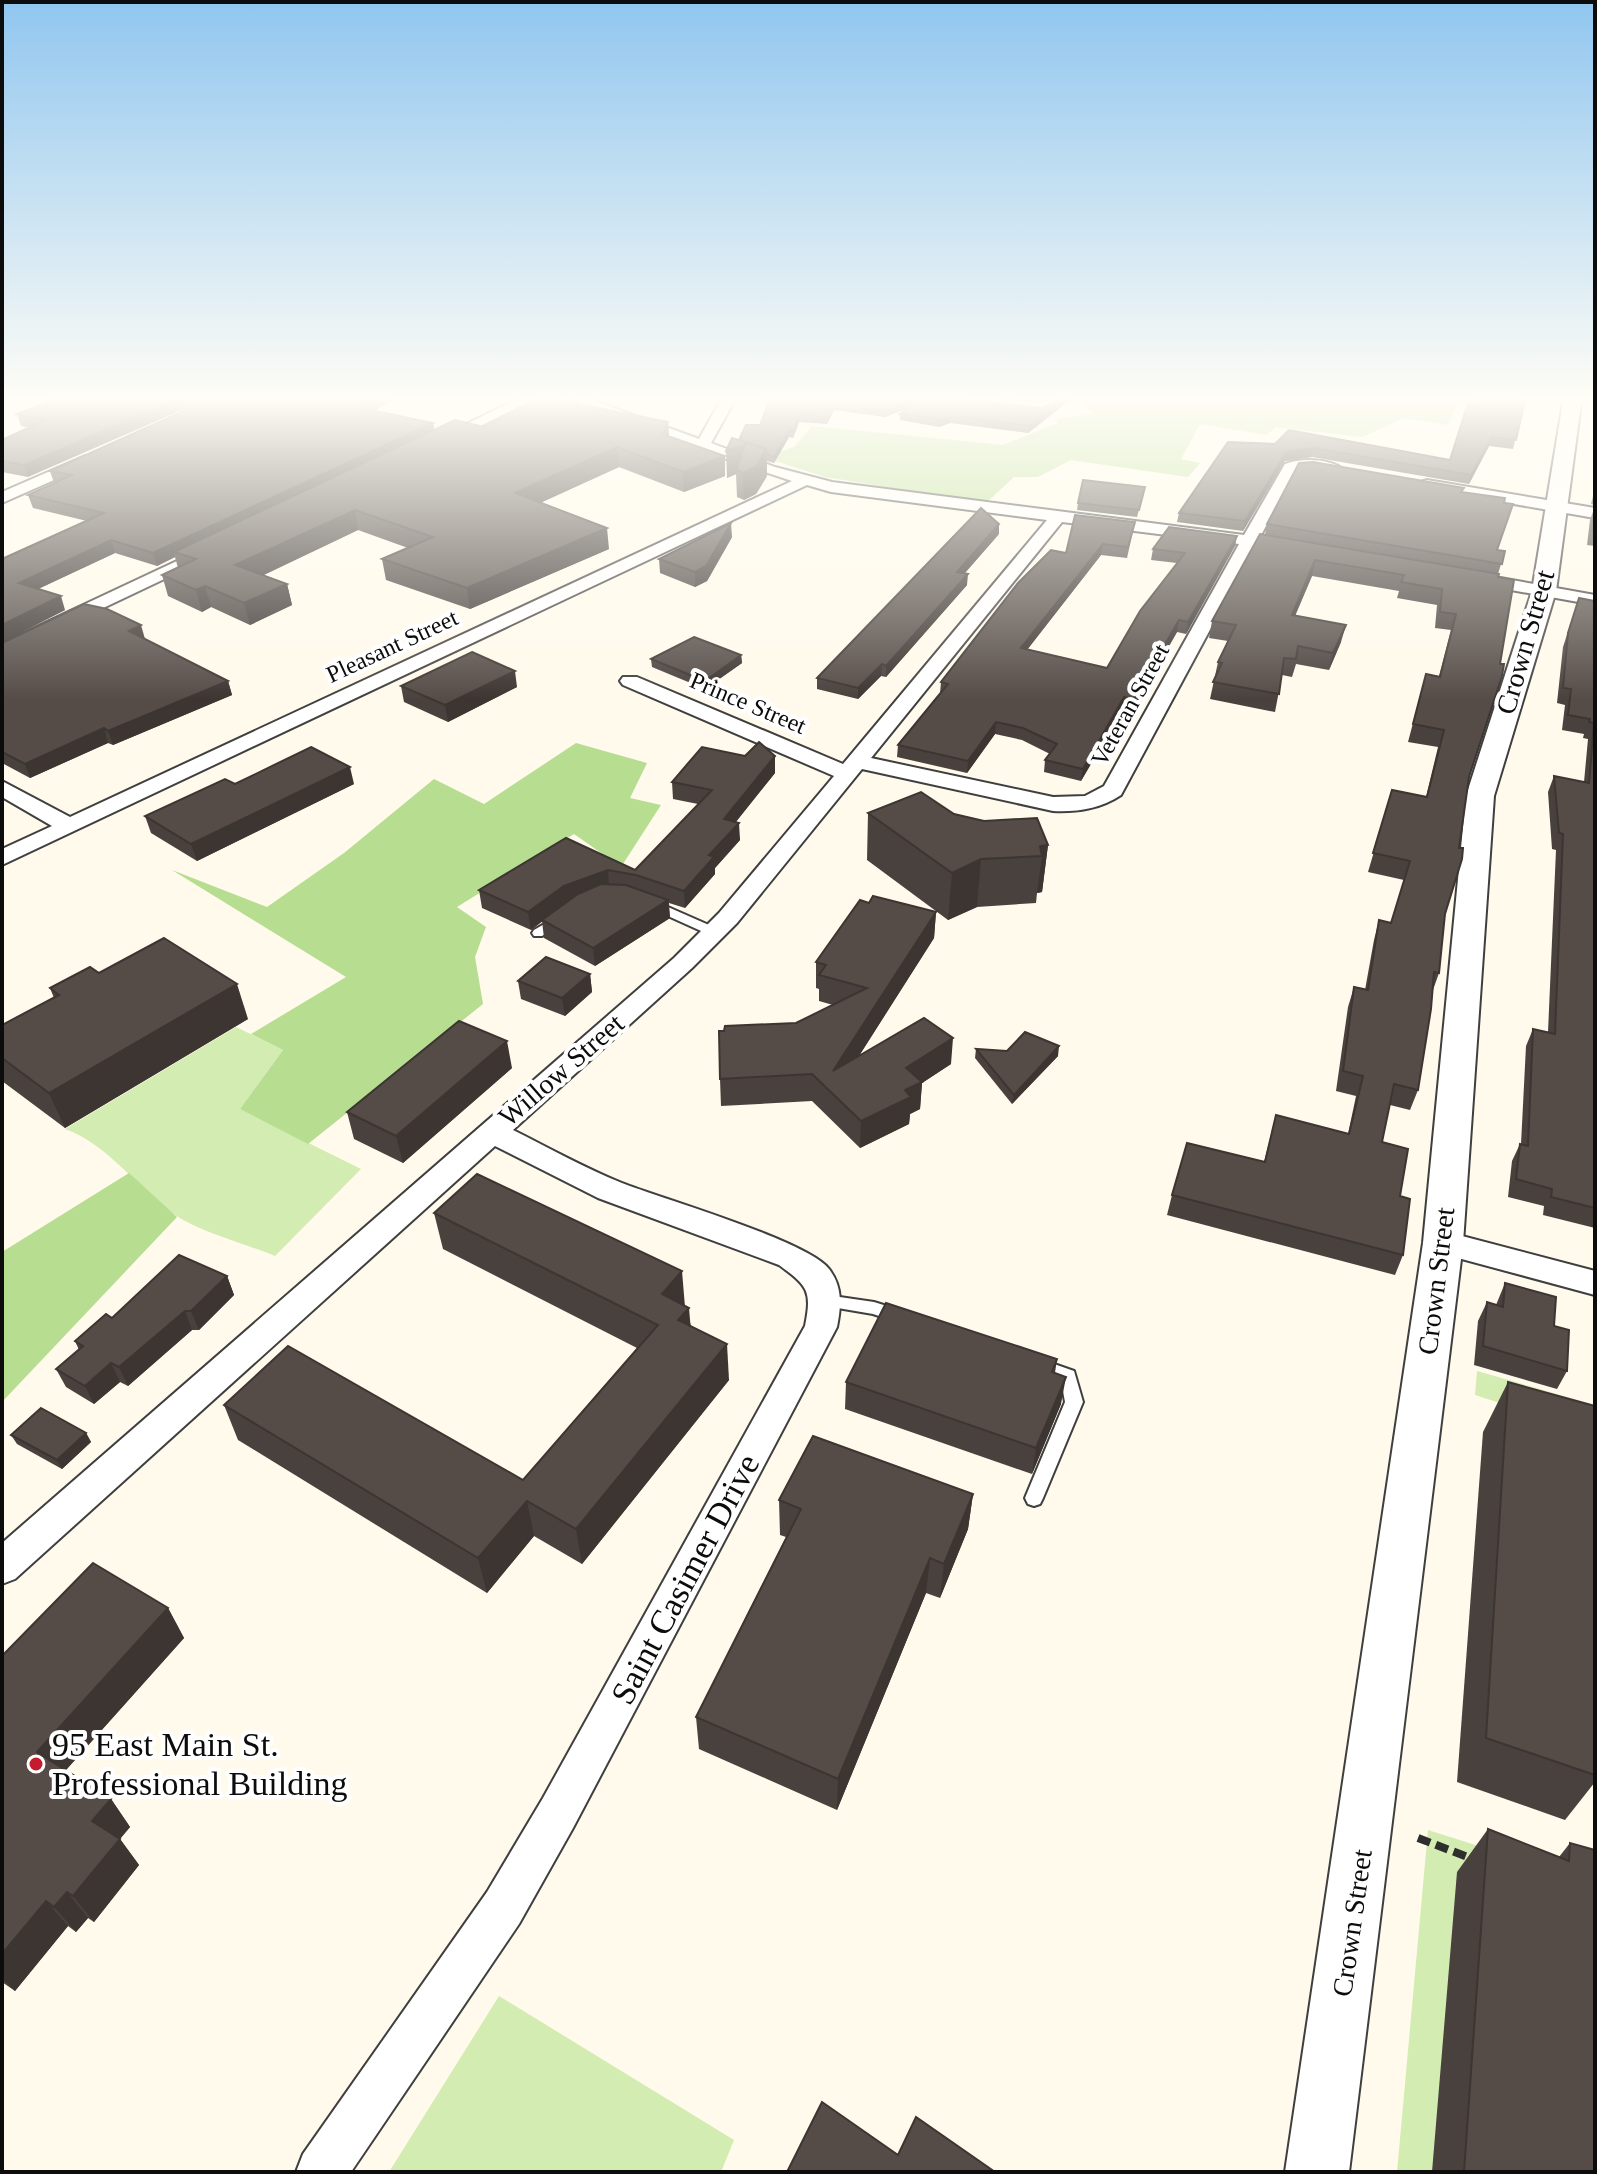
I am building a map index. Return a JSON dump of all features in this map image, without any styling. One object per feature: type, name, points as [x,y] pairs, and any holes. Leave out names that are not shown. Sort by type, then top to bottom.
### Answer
[{"type":"street","name":"Pleasant Street","points":[[2,858],[769,497]]},
{"type":"street","points":[[910,497],[1314,550]]},
{"type":"street","points":[[1251,540],[1274,497]]},
{"type":"street","points":[[1504,497],[1595,513]]},
{"type":"street","name":"Crown Street","points":[[1317,2172],[1443,1243],[1480,796],[1544,591],[1558,497]]},
{"type":"street","name":"Willow Street","points":[[2,1567],[714,932],[1059,515]]},
{"type":"street","points":[[2,650],[232,540]]},
{"type":"street","name":"Veteran Street","points":[[852,767],[1053,804],[1076,805],[1100,801],[1113,790],[1251,540]]},
{"type":"street","points":[[1464,576],[1595,600]]},
{"type":"street","name":"Prince Street","points":[[630,681],[852,767]]},
{"type":"street","points":[[2,788],[69,826]]},
{"type":"street","points":[[491,1132],[609,1190],[790,1257],[817,1276],[826,1301]]},
{"type":"street","points":[[1443,1243],[1595,1283]]},
{"type":"street","name":"Saint Casimer Drive","points":[[321,2172],[503,1908],[558,1813],[821,1327],[826,1301]]},
{"type":"lane","points":[[642,900],[714,932]]},
{"type":"lane","points":[[538,933],[574,911]]},
{"type":"lane","points":[[826,1301],[874,1308],[919,1324]]},
{"type":"lane","points":[[1023,1360],[1068,1376],[1074,1402],[1034,1498]]},
{"type":"path","points":[[1418,1838],[1476,1860]]},
{"type":"green space","points":[[952,497],[992,497],[986,503]]},
{"type":"green space","points":[[576,743],[647,763],[630,798],[661,805],[621,867],[574,834],[457,907],[486,927],[475,957],[483,1004],[308,1144],[240,1109],[283,1050],[251,1034],[346,977],[172,870],[267,907],[344,853],[434,779],[484,804]]},
{"type":"green space","points":[[236,1027],[283,1050],[240,1109],[361,1169],[275,1256],[186,1222],[96,1146],[65,1129]]},
{"type":"green space","points":[[129,1173],[177,1217],[2,1402],[2,1252]]},
{"type":"green space","points":[[1477,1371],[1595,1405],[1595,1434],[1475,1395]]},
{"type":"green space","points":[[1428,1830],[1595,1883],[1432,2172],[1397,2172]]},
{"type":"green space","points":[[499,1996],[734,2140],[721,2172],[389,2172]]},
{"type":"building","points":[[38,497],[273,497],[153,553],[111,540],[19,583],[61,596],[2,625],[2,559],[104,513]]},
{"type":"building","points":[[290,497],[527,497],[607,528],[467,588],[382,559],[433,537],[355,510],[235,565],[287,584],[244,603],[205,586],[196,590],[162,575],[196,559],[174,552]]},
{"type":"building","points":[[1079,497],[1142,497],[1139,510],[1078,503]]},
{"type":"building","points":[[1190,497],[1259,497],[1245,521],[1179,513]]},
{"type":"building","points":[[1281,497],[1501,497],[1505,498],[1504,503],[1513,504],[1497,550],[1505,551],[1502,564],[1267,524]]},
{"type":"building","points":[[981,508],[999,524],[957,572],[968,574],[886,666],[882,664],[858,688],[817,678]]},
{"type":"building","points":[[1075,515],[1135,522],[1128,547],[1103,544],[1021,648],[1107,668],[1140,611],[1185,553],[1153,549],[1169,527],[1237,536],[1188,622],[1179,620],[1134,699],[1124,697],[1083,769],[1045,760],[1057,744],[1023,728],[996,722],[968,761],[898,745],[948,684],[941,682],[1018,583],[1051,550],[1066,553]]},
{"type":"building","points":[[731,523],[706,566],[695,572],[659,559]]},
{"type":"building","points":[[1260,534],[1499,574],[1498,577],[1514,580],[1500,664],[1504,664],[1502,676],[1469,777],[1459,848],[1463,848],[1462,859],[1445,914],[1439,973],[1434,972],[1418,1090],[1394,1084],[1382,1142],[1408,1149],[1400,1196],[1410,1199],[1403,1255],[1172,1195],[1187,1143],[1265,1162],[1276,1115],[1349,1134],[1363,1076],[1343,1071],[1354,987],[1368,990],[1379,920],[1391,923],[1410,861],[1373,853],[1392,790],[1427,797],[1444,730],[1413,724],[1426,674],[1440,677],[1456,614],[1440,612],[1442,589],[1401,582],[1404,575],[1315,560],[1292,615],[1346,625],[1333,653],[1298,646],[1296,659],[1284,658],[1279,694],[1213,682],[1222,663],[1218,662],[1236,625],[1212,621]]},
{"type":"building","points":[[1579,598],[1595,601],[1595,1208],[1551,1197],[1552,1189],[1516,1179],[1520,1144],[1528,1146],[1533,1029],[1555,1034],[1563,834],[1559,833],[1554,776],[1589,783],[1594,723],[1589,722],[1590,719],[1568,715],[1571,689],[1563,688],[1568,633]]},
{"type":"building","points":[[84,604],[107,609],[141,625],[129,631],[228,681],[108,731],[104,728],[25,764],[2,752],[2,643]]},
{"type":"building","points":[[694,637],[741,655],[705,681],[651,659]]},
{"type":"building","points":[[472,652],[515,671],[445,705],[401,686]]},
{"type":"building","points":[[759,742],[775,756],[724,819],[739,823],[709,855],[714,857],[684,891],[636,875],[608,870],[564,886],[528,912],[479,890],[566,838],[635,870],[712,790],[672,782],[702,747],[745,756]]},
{"type":"building","points":[[311,747],[350,767],[191,844],[145,816],[225,779],[235,784]]},
{"type":"building","points":[[921,792],[954,814],[984,821],[1037,818],[1048,845],[1040,846],[1042,856],[981,859],[952,873],[868,813]]},
{"type":"building","points":[[601,884],[626,885],[668,900],[593,948],[542,920],[578,894]]},
{"type":"building","points":[[873,896],[936,912],[833,1071],[924,1018],[953,1038],[906,1068],[922,1082],[905,1090],[911,1097],[861,1121],[812,1074],[720,1079],[719,1031],[724,1031],[725,1026],[796,1023],[867,988],[819,975],[826,965],[816,962],[860,900],[869,903]]},
{"type":"building","points":[[164,938],[237,984],[49,1093],[2,1058],[2,1025],[59,995],[50,988],[90,967],[99,973]]},
{"type":"building","points":[[546,957],[590,974],[562,998],[518,981]]},
{"type":"building","points":[[459,1021],[507,1041],[396,1136],[347,1112]]},
{"type":"building","points":[[1025,1032],[1059,1046],[1014,1095],[976,1049],[1007,1051]]},
{"type":"building","points":[[477,1174],[682,1271],[662,1294],[689,1308],[678,1320],[727,1344],[576,1529],[527,1501],[478,1558],[224,1405],[288,1346],[523,1480],[658,1325],[434,1213]]},
{"type":"building","points":[[179,1255],[227,1276],[191,1311],[185,1311],[119,1367],[111,1363],[85,1386],[56,1369],[83,1346],[75,1341],[106,1314],[112,1318]]},
{"type":"building","points":[[1505,1283],[1556,1297],[1554,1326],[1569,1330],[1567,1371],[1483,1346],[1487,1302],[1503,1307]]},
{"type":"building","points":[[886,1303],[1057,1359],[1052,1372],[1066,1377],[1036,1448],[846,1382]]},
{"type":"building","points":[[1508,1382],[1595,1406],[1595,1775],[1486,1738]]},
{"type":"building","points":[[41,1408],[86,1433],[57,1460],[11,1435]]},
{"type":"building","points":[[813,1436],[973,1494],[944,1564],[930,1558],[838,1779],[696,1717],[801,1509],[779,1500]]},
{"type":"building","points":[[93,1563],[168,1608],[37,1752],[111,1799],[92,1821],[120,1839],[73,1896],[67,1892],[54,1907],[46,1901],[2,1954],[2,1656]]},
{"type":"building","points":[[1488,1829],[1569,1861],[1570,1843],[1595,1850],[1595,2172],[1464,2172]]},
{"type":"building","points":[[822,2102],[898,2155],[916,2117],[995,2172],[787,2172]]},
{"type":"place","name":"95 East Main St. Professional Building","points":[[36,1764]]}]
